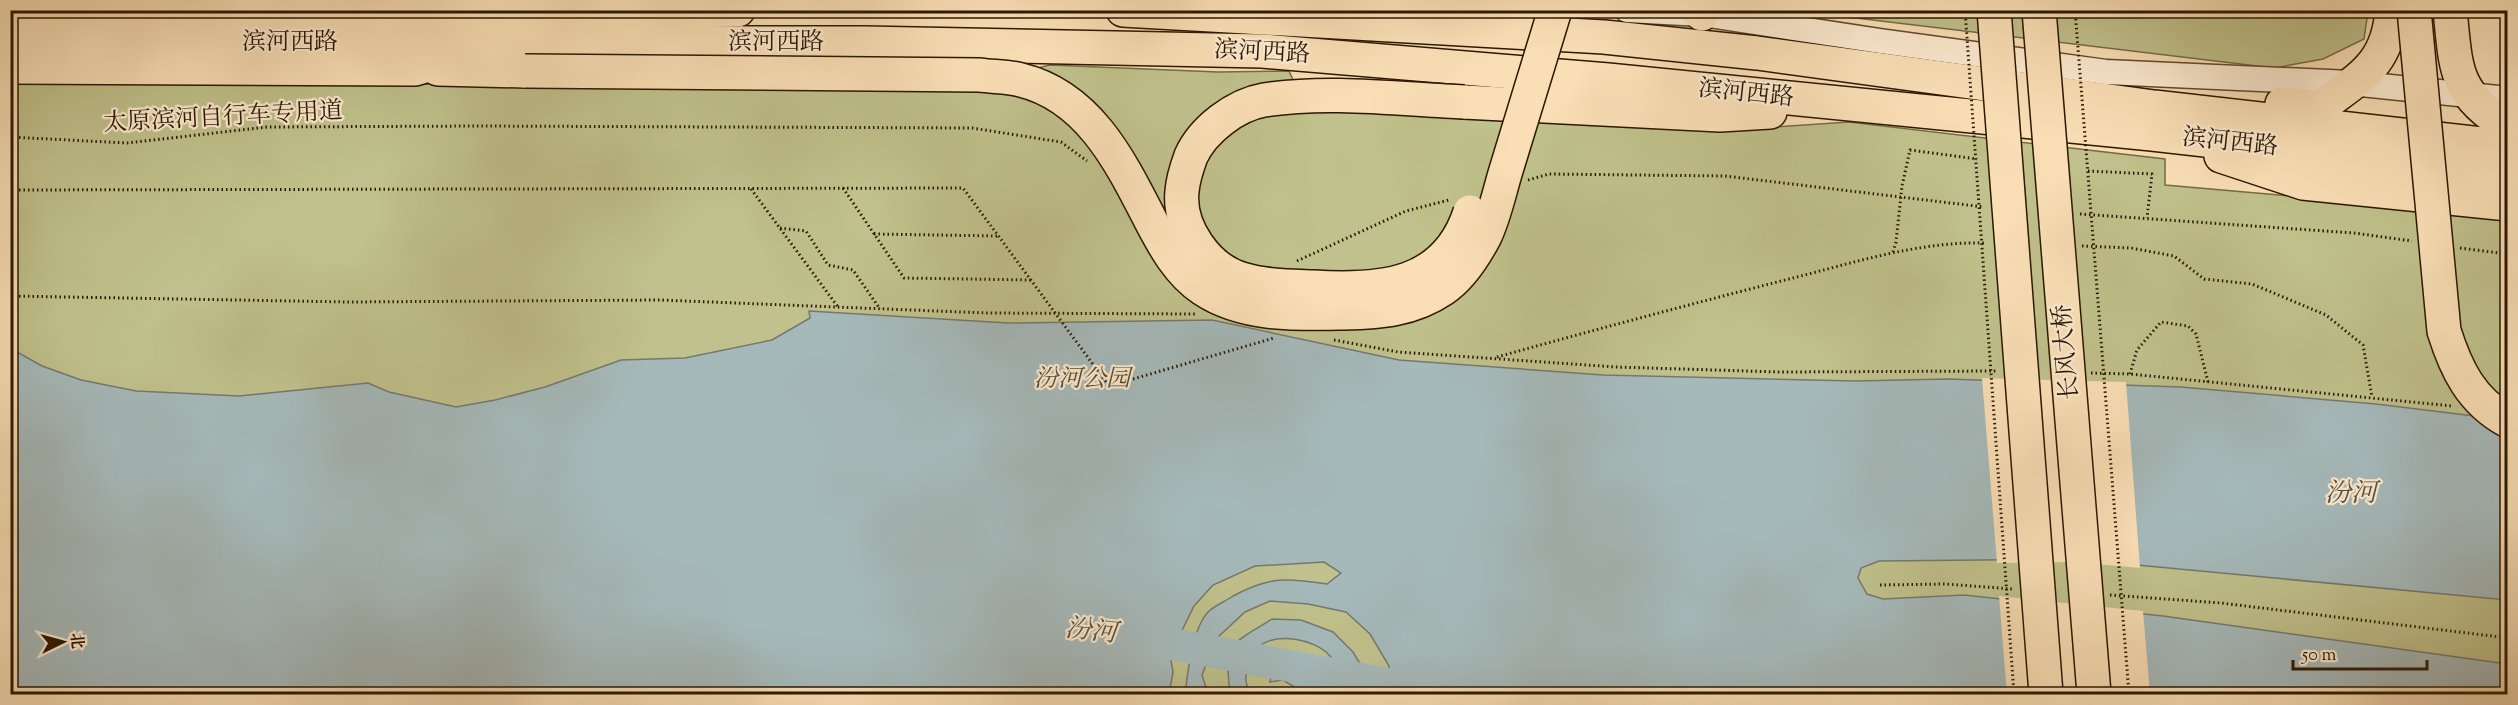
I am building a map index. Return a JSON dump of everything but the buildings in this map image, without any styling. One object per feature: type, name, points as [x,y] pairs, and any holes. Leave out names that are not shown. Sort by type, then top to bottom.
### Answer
[{"type":"highway","name":"滨河西路","points":[[10,14],[414,16],[738,10]]},
{"type":"highway","name":"滨河西路","points":[[1123,10],[1604,37],[1722,50],[2153,121],[2508,174]]},
{"type":"highway","points":[[1417,26],[1450,10]]},
{"type":"highway","points":[[1534,10],[1467,222],[1458,240],[1441,259],[1425,272],[1404,282],[1380,287],[1354,289],[1270,285],[1239,278],[1216,264],[1198,246],[1185,222],[1181,193],[1186,168],[1196,145],[1218,122],[1243,107],[1262,100],[1324,97],[1464,102],[1720,115],[1866,106]]},
{"type":"highway","points":[[10,67],[980,75],[1019,79],[1043,87],[1065,99],[1089,119],[1123,165],[1164,246],[1185,273],[1203,290],[1237,305],[1273,311],[1301,314],[1386,312],[1417,304],[1444,288],[1465,268],[1486,234],[1555,10]]},
{"type":"highway","points":[[1994,10],[2046,694]]},
{"type":"highway","name":"长风大桥","points":[[2039,10],[2094,694]]},
{"type":"highway","points":[[2153,121],[2269,103],[2320,107],[2367,73],[2381,55],[2391,31],[2392,10]]},
{"type":"highway","points":[[2414,10],[2444,331],[2455,365],[2471,391],[2492,413],[2508,421]]},
{"type":"highway","points":[[2426,10],[2455,328],[2466,360],[2480,383],[2500,403],[2508,407]]},
{"type":"highway","points":[[2450,10],[2456,69],[2468,94],[2494,118],[2508,126]]},
{"type":"highway","name":"滨河西路","points":[[10,42],[865,43],[1262,51],[1608,80],[1866,106],[2153,121],[2508,147]]},
{"type":"highway","points":[[591,43],[687,72]]},
{"type":"highway","points":[[415,69],[498,44]]},
{"type":"highway","points":[[2153,121],[2303,183],[2508,204]]},
{"type":"street","points":[[1628,10],[1700,12],[2106,72],[2351,83],[2508,99]]},
{"type":"path","points":[[1965,10],[2014,694]]},
{"type":"path","points":[[2074,10],[2129,694]]},
{"type":"path","name":"太原滨河自行车专用道","points":[[10,137],[127,144],[267,128],[546,126]]},
{"type":"path","points":[[1893,252],[1902,186],[1910,150],[1977,159]]},
{"type":"path","points":[[2088,171],[2152,174],[2147,218]]},
{"type":"path","points":[[843,188],[904,278],[1031,280]]},
{"type":"path","points":[[10,190],[963,188],[1109,386],[1281,335]]},
{"type":"path","points":[[751,189],[838,308]]},
{"type":"path","points":[[780,228],[806,231],[828,265],[854,270],[880,309]]},
{"type":"path","points":[[874,234],[999,237]]},
{"type":"path","points":[[1492,358],[1893,252],[1954,242],[1990,243]]},
{"type":"path","points":[[2072,246],[2131,248],[2174,256],[2204,279],[2252,284],[2326,315],[2363,345],[2372,397]]},
{"type":"path","points":[[10,296],[348,302],[660,300],[987,314],[1194,314],[1205,316]]},
{"type":"path","points":[[2130,374],[2137,350],[2161,322],[2188,326],[2196,334],[2208,382]]},
{"type":"path","points":[[1328,339],[1398,352],[1616,367],[1779,372],[2000,371]]},
{"type":"path","points":[[2083,373],[2130,374],[2462,407]]},
{"type":"path","points":[[1881,585],[1945,584],[2014,589]]},
{"type":"path","points":[[2106,595],[2221,603],[2508,638]]},
{"type":"green space","points":[[1797,11],[2368,11],[2364,39],[2323,59],[2274,68]]},
{"type":"green space","name":"汾河公园","points":[[1050,65],[1218,72],[1289,71],[1306,107],[1742,129],[1849,122],[2165,159],[2165,185],[2507,215],[2507,694],[11,694],[11,82],[958,87]]},
{"type":"water","points":[[809,311],[1008,323],[1212,320],[1399,360],[1603,375],[1855,381],[1948,379],[2181,387],[2376,404],[2507,420],[2507,600],[2073,559],[1879,561],[1861,568],[1858,578],[1867,594],[1883,599],[1964,595],[2163,616],[2507,664],[2507,694],[1391,694],[1389,666],[1370,634],[1346,612],[1308,604],[1270,601],[1245,612],[1217,638],[1202,675],[1208,694],[1185,694],[1189,662],[1198,628],[1209,611],[1246,589],[1268,582],[1289,580],[1327,584],[1341,573],[1324,562],[1255,566],[1213,585],[1194,606],[1170,655],[1173,672],[1169,694],[11,694],[10,348],[42,366],[81,380],[136,391],[239,396],[368,383],[389,392],[456,407],[545,387],[621,360],[685,358],[772,340],[810,318]]},
{"type":"water","points":[[1272,619],[1301,620],[1333,632],[1353,652],[1362,667],[1366,694],[1347,694],[1335,664],[1323,650],[1295,639],[1284,639],[1265,643],[1254,651],[1246,676],[1247,687],[1251,694],[1231,694],[1228,668],[1230,655],[1236,643]]},
{"type":"water","points":[[1289,662],[1304,664],[1315,678],[1320,694],[1298,694],[1296,688],[1283,680],[1270,682],[1272,668]]},
{"type":"pier","points":[[1982,378],[2126,382],[2140,568],[2073,562],[1997,563]]},
{"type":"pier","points":[[1999,596],[2143,611],[2150,694],[2007,694]]},
{"type":"waterway","name":"汾河","points":[[1133,637],[1442,694]]}]
